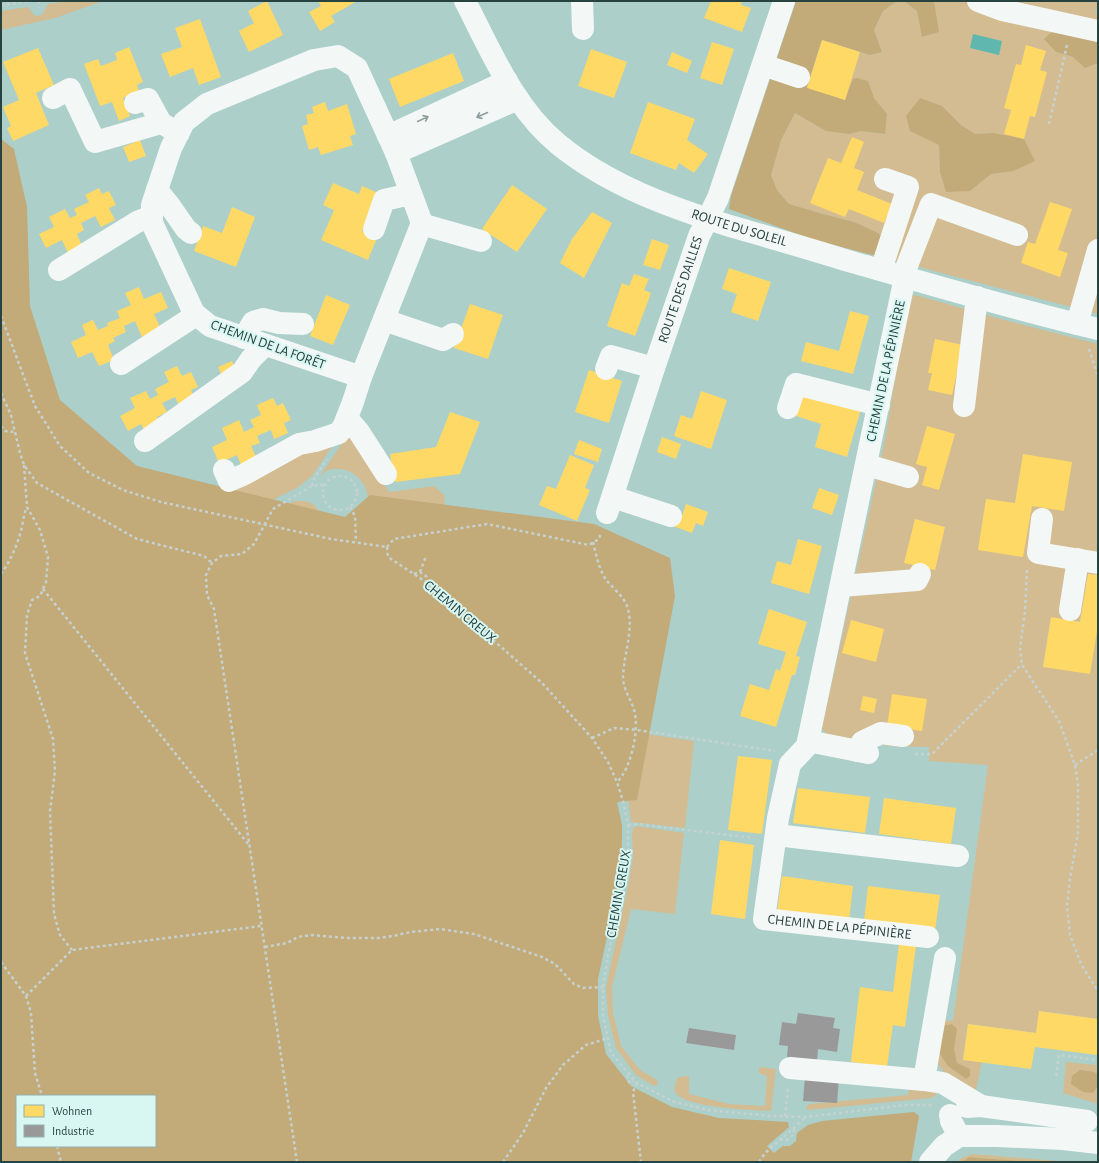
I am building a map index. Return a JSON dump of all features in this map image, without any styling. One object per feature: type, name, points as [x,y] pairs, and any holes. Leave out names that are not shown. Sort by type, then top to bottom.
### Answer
[{"type":"street","name":"ROUTE DU SOLEIL","points":[[465,1],[512,90],[541,127],[557,143],[593,170],[639,193],[708,219],[904,277],[1086,326]]},
{"type":"street","points":[[582,1],[583,29]]},
{"type":"street","name":"ROUTE DES DAILLES","points":[[610,505],[654,368],[699,236],[718,198],[784,1]]},
{"type":"street","points":[[978,1],[1002,10],[1012,7],[1071,25],[1098,30]]},
{"type":"street","name":"CHEMIN DE LA FORÊT","points":[[361,377],[210,326],[194,313],[152,223],[152,205],[171,148],[170,128],[184,122],[207,104],[314,60],[338,56],[357,68],[392,144],[422,223],[421,224]]},
{"type":"street","points":[[763,65],[799,77]]},
{"type":"street","points":[[52,98],[70,89],[95,142],[170,128],[148,99],[135,103]]},
{"type":"street","points":[[392,144],[512,90]]},
{"type":"street","points":[[881,270],[908,187],[885,179]]},
{"type":"street","points":[[157,190],[186,229],[191,233]]},
{"type":"street","points":[[374,229],[384,200],[411,194]]},
{"type":"street","name":"CHEMIN DE LA PÉPINIÈRE","points":[[928,937],[764,919],[778,818],[790,764],[803,748],[841,586],[867,465],[904,277],[931,204],[1017,236]]},
{"type":"street","points":[[59,270],[136,222],[152,216]]},
{"type":"street","points":[[224,470],[229,481],[243,475],[299,444],[315,441],[339,433],[354,402],[361,377],[421,224],[481,241]]},
{"type":"street","points":[[1086,326],[1098,250]]},
{"type":"street","points":[[964,406],[977,297]]},
{"type":"street","points":[[121,364],[196,315]]},
{"type":"street","points":[[244,338],[253,322],[263,319],[279,323],[303,324]]},
{"type":"street","points":[[384,320],[443,340],[453,334]]},
{"type":"street","points":[[144,441],[242,372],[251,359],[265,345]]},
{"type":"street","points":[[606,369],[611,356],[654,368]]},
{"type":"street","points":[[788,408],[796,384],[879,405]]},
{"type":"street","points":[[347,418],[359,432],[386,474]]},
{"type":"street","points":[[867,465],[908,476]]},
{"type":"street","points":[[610,505],[671,516]]},
{"type":"street","points":[[1042,520],[1038,553],[1088,561],[1070,610]]},
{"type":"street","points":[[841,586],[917,580],[920,574]]},
{"type":"street","points":[[803,748],[863,752],[862,742],[881,733],[907,745]]},
{"type":"street","points":[[775,838],[958,856]]},
{"type":"street","points":[[924,1080],[945,958]]},
{"type":"street","points":[[790,1068],[943,1083],[966,1109],[1087,1121]]},
{"type":"street","points":[[959,1136],[951,1121],[966,1109]]},
{"type":"street","points":[[930,1162],[944,1146],[959,1136],[1056,1138],[1098,1143]]},
{"type":"path","points":[[1,5],[33,1]]},
{"type":"path","points":[[38,1],[39,8]]},
{"type":"path","points":[[1049,124],[1071,25]]},
{"type":"path","points":[[1,316],[35,406],[60,446],[89,473],[123,490],[161,502],[331,539],[387,547],[394,540],[487,524],[589,545],[599,539],[610,505]]},
{"type":"path","points":[[1086,326],[1098,376]]},
{"type":"path","points":[[1,393],[11,415],[24,465],[27,507],[40,530],[48,556],[44,589],[40,596],[32,600],[27,615],[25,653],[53,739],[55,771],[50,811],[54,914],[60,934],[72,950]]},
{"type":"path","points":[[1,426],[5,430],[15,432]]},
{"type":"path","points":[[24,465],[37,483],[137,539],[204,556],[212,563]]},
{"type":"path","points":[[338,476],[349,478],[356,486],[357,492],[354,503],[350,507],[339,511],[333,510],[324,502],[322,496],[324,485],[328,480],[338,476]]},
{"type":"path","points":[[297,1162],[214,609],[207,595],[206,575],[212,563],[221,556],[242,554],[254,544],[273,509],[312,486],[324,485]]},
{"type":"path","points":[[1,574],[7,566],[20,535],[24,514],[27,507]]},
{"type":"path","points":[[350,507],[355,516],[356,542]]},
{"type":"path","points":[[593,542],[598,562],[605,578],[627,605],[630,620],[623,678],[625,692],[634,709],[637,730],[629,761],[622,777],[617,782]]},
{"type":"path","name":"CHEMIN CREUX","points":[[387,547],[388,557],[426,582],[542,683],[592,738],[608,762],[617,782],[628,825],[627,867],[603,987],[603,1016],[611,1053],[636,1082],[672,1101],[708,1110],[806,1117],[905,1104],[924,1104],[966,1109]]},
{"type":"path","points":[[1038,553],[1027,564],[1025,611],[1020,648],[1022,663],[1028,675],[1060,721],[1075,765],[1078,785],[1078,833],[1067,906],[1070,935],[1081,964],[1098,990]]},
{"type":"path","points":[[420,572],[426,556]]},
{"type":"path","points":[[414,574],[420,572]]},
{"type":"path","points":[[420,572],[426,576],[426,582]]},
{"type":"path","points":[[44,589],[249,845]]},
{"type":"path","points":[[907,745],[932,754],[1022,663]]},
{"type":"path","points":[[592,738],[614,728],[803,748]]},
{"type":"path","points":[[1075,765],[1098,750]]},
{"type":"path","points":[[628,825],[637,824],[775,838]]},
{"type":"path","points":[[26,996],[72,950],[261,926]]},
{"type":"path","points":[[265,947],[287,943],[298,937],[311,935],[348,938],[380,938],[410,932],[440,929],[474,934],[542,956],[555,964],[574,984],[583,988],[603,987]]},
{"type":"path","points":[[1,963],[26,996],[31,1013],[35,1073],[42,1095]]},
{"type":"path","points":[[503,1162],[523,1133],[546,1088],[563,1065],[586,1045],[608,1038]]},
{"type":"path","points":[[1056,1076],[1060,1055],[1098,1060]]},
{"type":"path","points":[[786,1116],[790,1068]]},
{"type":"path","points":[[636,1082],[633,1092],[641,1162]]},
{"type":"path","points":[[759,1162],[765,1153],[806,1117]]},
{"type":"path","points":[[780,1139],[787,1140],[793,1135],[795,1127]]},
{"type":"path","points":[[57,1147],[61,1162]]},
{"type":"shaded area","points":[[70,1],[103,1],[55,18],[1,30],[1,11],[28,7],[35,16],[42,15],[48,4]]},
{"type":"shaded area","points":[[796,1],[897,1],[883,11],[874,30],[882,52],[870,55],[822,40],[807,87],[845,100],[853,79],[857,78],[868,81],[874,98],[887,114],[885,134],[861,131],[849,134],[826,131],[795,113],[781,140],[771,175],[777,190],[789,204],[854,222],[876,232],[894,245],[896,261],[814,240],[729,209],[731,196]]},
{"type":"shaded area","points":[[897,1],[904,1],[917,11],[922,37],[939,32],[934,1],[1098,1],[1095,12],[1098,15],[1098,34],[1056,52],[1073,57],[1085,68],[1098,63],[1098,314],[896,261],[894,245],[876,232],[854,222],[789,204],[777,190],[771,175],[781,140],[795,113],[826,131],[849,134],[861,131],[884,134],[887,114],[874,98],[868,81],[846,100],[807,88],[822,40],[870,55],[882,52],[874,30],[883,11]],"holes":[[[942,106],[961,125],[975,134],[993,133],[1013,171],[991,174],[970,191],[940,172],[939,145]]]},
{"type":"shaded area","points":[[904,1],[934,1],[939,32],[922,37],[917,11]]},
{"type":"shaded area","points":[[1052,32],[1098,34],[1098,63],[1085,68],[1073,57],[1056,52],[1044,39]]},
{"type":"shaded area","points":[[920,98],[942,106],[961,125],[975,134],[993,133],[1024,139],[1035,161],[1013,171],[991,174],[970,191],[946,192],[940,172],[939,145],[910,131],[906,116]]},
{"type":"shaded area","points":[[1,139],[14,149],[27,207],[30,306],[60,400],[137,466],[345,517],[370,495],[594,524],[670,558],[675,596],[637,800],[617,802],[622,825],[622,866],[598,979],[598,1016],[606,1054],[631,1086],[672,1107],[719,1118],[788,1122],[789,1127],[767,1146],[774,1153],[783,1146],[790,1146],[796,1141],[797,1133],[808,1125],[822,1121],[914,1112],[919,1116],[911,1162],[1,1162]]},
{"type":"shaded area","points":[[913,295],[1098,344],[1098,575],[1088,574],[1080,622],[1051,617],[1043,666],[1098,625],[1098,1019],[1040,1011],[1036,1033],[968,1024],[963,1060],[982,1062],[975,1094],[956,1084],[944,1072],[936,1060],[934,1051],[942,1020],[953,1021],[988,765],[929,761],[929,747],[889,746],[827,734],[822,729],[885,440],[904,326]]},
{"type":"shaded area","points":[[349,433],[352,433],[389,492],[434,486],[445,496],[443,515],[432,525],[376,538],[282,523],[278,517],[279,512],[294,501],[306,501],[313,505],[327,518],[339,522],[351,520],[365,509],[367,493],[364,485],[351,472],[342,469],[333,469],[326,471],[320,476]]},
{"type":"shaded area","points":[[329,441],[333,445],[312,476],[297,488],[278,497],[265,507],[200,505]]},
{"type":"shaded area","points":[[639,733],[694,741],[685,828],[631,822],[629,805],[623,783]]},
{"type":"shaded area","points":[[637,826],[684,833],[675,914],[631,909],[612,987],[613,1013],[621,1046],[640,1070],[657,1080],[658,1084],[654,1086],[636,1075],[616,1048],[608,1015],[606,987],[633,857],[633,828]]},
{"type":"shaded area","points":[[952,1024],[957,1029],[954,1049],[957,1063],[970,1069],[970,1076],[966,1079],[948,1066],[938,1051],[942,1026]]},
{"type":"shaded area","points":[[1098,1051],[1098,1104],[1063,1093],[1066,1062],[1096,1065]]},
{"type":"shaded area","points":[[759,1067],[776,1069],[771,1111],[735,1109],[704,1105],[691,1102],[681,1097],[674,1090],[678,1077],[689,1076],[689,1094],[729,1104],[765,1106],[767,1076],[759,1073]]},
{"type":"shaded area","points":[[1080,1070],[1094,1072],[1098,1075],[1098,1086],[1093,1093],[1083,1092],[1071,1084],[1072,1076]]},
{"type":"shaded area","points":[[911,1082],[936,1090],[936,1095],[931,1098],[808,1110],[806,1108],[809,1104],[908,1095]]},
{"type":"shaded area","points":[[972,1154],[1071,1162],[957,1162]]},
{"type":"shaded area","points":[[970,1157],[978,1158],[1033,1162],[963,1161]]},
{"type":"water","points":[[973,34],[1002,41],[999,55],[970,48]]},
{"type":"building: Wohnen","points":[[267,1],[283,35],[249,52],[239,31],[254,23],[248,11]]},
{"type":"building: Wohnen","points":[[318,1],[357,1],[331,16],[335,22],[320,31],[309,12],[321,6]]},
{"type":"building: Wohnen","points":[[711,1],[742,1],[741,5],[751,8],[742,32],[704,18]]},
{"type":"building: Wohnen","points":[[200,19],[221,77],[199,85],[193,68],[170,77],[161,54],[182,47],[175,28]]},
{"type":"building: Wohnen","points":[[822,40],[860,52],[845,100],[807,88]]},
{"type":"building: Wohnen","points":[[712,42],[734,49],[722,85],[700,78]]},
{"type":"building: Wohnen","points":[[1026,45],[1046,51],[1040,70],[1047,72],[1035,117],[1030,116],[1024,139],[1004,134],[1011,110],[1004,108],[1016,64],[1021,65]]},
{"type":"building: Wohnen","points":[[129,47],[143,82],[137,85],[139,91],[123,98],[130,116],[119,121],[112,102],[100,106],[84,64],[98,59],[101,66],[117,60],[115,53]]},
{"type":"building: Wohnen","points":[[38,48],[54,85],[36,93],[49,125],[13,141],[7,128],[11,126],[3,107],[19,100],[3,62]]},
{"type":"building: Wohnen","points":[[591,49],[627,62],[614,98],[578,86]]},
{"type":"building: Wohnen","points":[[672,52],[692,61],[687,73],[667,65]]},
{"type":"building: Wohnen","points":[[453,53],[464,81],[400,107],[389,79]]},
{"type":"building: Wohnen","points":[[325,102],[328,111],[347,104],[356,134],[350,136],[353,145],[321,155],[318,147],[309,150],[302,126],[308,124],[306,115],[314,113],[312,107]]},
{"type":"building: Wohnen","points":[[648,102],[695,119],[687,140],[708,154],[694,173],[679,163],[676,170],[630,153]]},
{"type":"building: Wohnen","points":[[852,137],[864,142],[854,168],[864,172],[857,190],[892,204],[884,223],[849,209],[845,217],[810,203],[828,158],[841,163]]},
{"type":"building: Wohnen","points":[[140,140],[146,156],[129,162],[123,147]]},
{"type":"building: Wohnen","points":[[333,183],[359,194],[362,186],[378,193],[362,231],[377,238],[368,260],[321,240],[334,210],[323,205]]},
{"type":"building: Wohnen","points":[[512,185],[547,209],[517,252],[482,229]]},
{"type":"building: Wohnen","points":[[99,188],[102,194],[109,191],[116,205],[109,208],[115,220],[101,227],[95,216],[81,223],[84,230],[77,234],[82,246],[68,253],[62,240],[46,248],[39,234],[54,227],[49,217],[65,209],[70,218],[77,215],[74,209],[89,202],[85,195]]},
{"type":"building: Wohnen","points":[[1050,202],[1072,209],[1058,250],[1068,253],[1060,277],[1021,263],[1028,242],[1035,244]]},
{"type":"building: Wohnen","points":[[232,207],[255,217],[236,267],[194,251],[203,226],[222,233]]},
{"type":"building: Wohnen","points":[[592,212],[612,223],[584,278],[560,263],[572,239]]},
{"type":"building: Wohnen","points":[[652,239],[669,245],[660,270],[643,265]]},
{"type":"building: Wohnen","points":[[729,268],[771,282],[758,321],[731,312],[737,294],[722,289]]},
{"type":"building: Wohnen","points":[[634,274],[649,279],[644,290],[651,293],[635,336],[607,326],[622,283],[629,286]]},
{"type":"building: Wohnen","points":[[139,287],[144,299],[161,292],[168,308],[154,314],[161,329],[142,337],[135,321],[124,326],[126,332],[113,338],[115,341],[108,345],[114,360],[99,366],[92,352],[78,358],[71,342],[86,335],[82,325],[93,320],[98,330],[108,326],[107,323],[120,318],[117,311],[131,305],[125,293]]},
{"type":"building: Wohnen","points":[[326,295],[350,305],[333,345],[310,336]]},
{"type":"building: Wohnen","points":[[470,304],[503,315],[488,359],[454,348]]},
{"type":"building: Wohnen","points":[[850,311],[869,316],[853,374],[801,361],[806,342],[839,351]]},
{"type":"building: Wohnen","points":[[935,339],[963,345],[952,395],[928,390],[932,373],[928,373]]},
{"type":"building: Wohnen","points":[[232,361],[237,372],[223,378],[218,367]]},
{"type":"building: Wohnen","points":[[177,366],[182,376],[191,372],[198,387],[191,390],[196,402],[181,409],[175,397],[162,403],[167,412],[157,417],[162,426],[146,434],[141,424],[128,431],[120,416],[135,408],[130,398],[146,391],[150,399],[158,395],[155,389],[169,382],[164,372]]},
{"type":"building: Wohnen","points":[[589,370],[622,381],[609,423],[575,412]]},
{"type":"building: Wohnen","points":[[701,391],[727,400],[711,449],[674,436],[681,415],[692,419]]},
{"type":"building: Wohnen","points":[[803,392],[861,409],[847,457],[815,447],[821,424],[796,416]]},
{"type":"building: Wohnen","points":[[273,398],[277,406],[283,403],[291,420],[284,423],[288,433],[274,439],[271,430],[257,436],[260,443],[251,446],[257,459],[241,465],[237,455],[219,463],[212,447],[227,440],[222,428],[239,420],[244,432],[254,427],[250,420],[261,415],[257,405]]},
{"type":"building: Wohnen","points":[[450,412],[480,422],[460,474],[395,482],[390,454],[436,447]]},
{"type":"building: Wohnen","points":[[927,426],[955,434],[939,490],[922,485],[927,467],[916,464]]},
{"type":"building: Wohnen","points":[[662,437],[681,444],[676,459],[657,452]]},
{"type":"building: Wohnen","points":[[579,440],[602,449],[598,462],[574,454]]},
{"type":"building: Wohnen","points":[[1023,454],[1072,462],[1064,511],[1032,506],[1023,557],[978,550],[986,499],[1015,503]]},
{"type":"building: Wohnen","points":[[570,455],[594,465],[585,488],[590,490],[577,521],[539,505],[547,486],[556,489]]},
{"type":"building: Wohnen","points":[[819,488],[839,495],[832,515],[812,508]]},
{"type":"building: Wohnen","points":[[686,504],[708,512],[703,526],[696,523],[692,533],[673,526],[678,514],[682,516]]},
{"type":"building: Wohnen","points":[[915,519],[945,527],[935,570],[904,563]]},
{"type":"building: Wohnen","points":[[798,539],[822,546],[809,594],[771,583],[777,561],[791,565]]},
{"type":"building: Wohnen","points":[[1088,574],[1098,575],[1098,625],[1090,674],[1043,667],[1051,617],[1080,622]]},
{"type":"building: Wohnen","points":[[769,609],[807,622],[796,656],[800,657],[795,675],[792,675],[776,727],[740,716],[750,684],[769,690],[776,669],[780,671],[786,652],[758,644]]},
{"type":"building: Wohnen","points":[[851,620],[884,629],[876,662],[842,653]]},
{"type":"building: Wohnen","points":[[892,694],[927,699],[922,731],[887,726]]},
{"type":"building: Wohnen","points":[[863,696],[877,699],[874,713],[860,710]]},
{"type":"building: Wohnen","points":[[738,756],[772,760],[762,834],[728,830]]},
{"type":"building: Wohnen","points":[[798,788],[870,797],[865,833],[793,823]]},
{"type":"building: Wohnen","points":[[884,798],[956,808],[951,844],[879,834]]},
{"type":"building: Wohnen","points":[[720,840],[754,845],[745,919],[711,914]]},
{"type":"building: Wohnen","points":[[782,876],[853,886],[849,921],[777,912]]},
{"type":"building: Wohnen","points":[[868,886],[940,895],[935,931],[864,921]]},
{"type":"building: Wohnen","points":[[899,944],[916,946],[905,1027],[893,1025],[887,1067],[851,1062],[860,987],[893,992]]},
{"type":"building: Wohnen","points":[[1039,1011],[1098,1019],[1097,1055],[1035,1047],[1031,1069],[963,1060],[968,1024],[1036,1033]]},
{"type":"building: Industrie","points":[[798,1013],[835,1018],[833,1028],[840,1029],[837,1052],[818,1049],[817,1061],[787,1057],[788,1046],[779,1045],[782,1022],[796,1024]]},
{"type":"building: Industrie","points":[[689,1028],[736,1035],[734,1050],[686,1043]]},
{"type":"building: Industrie","points":[[805,1076],[839,1078],[837,1103],[803,1101]]}]
